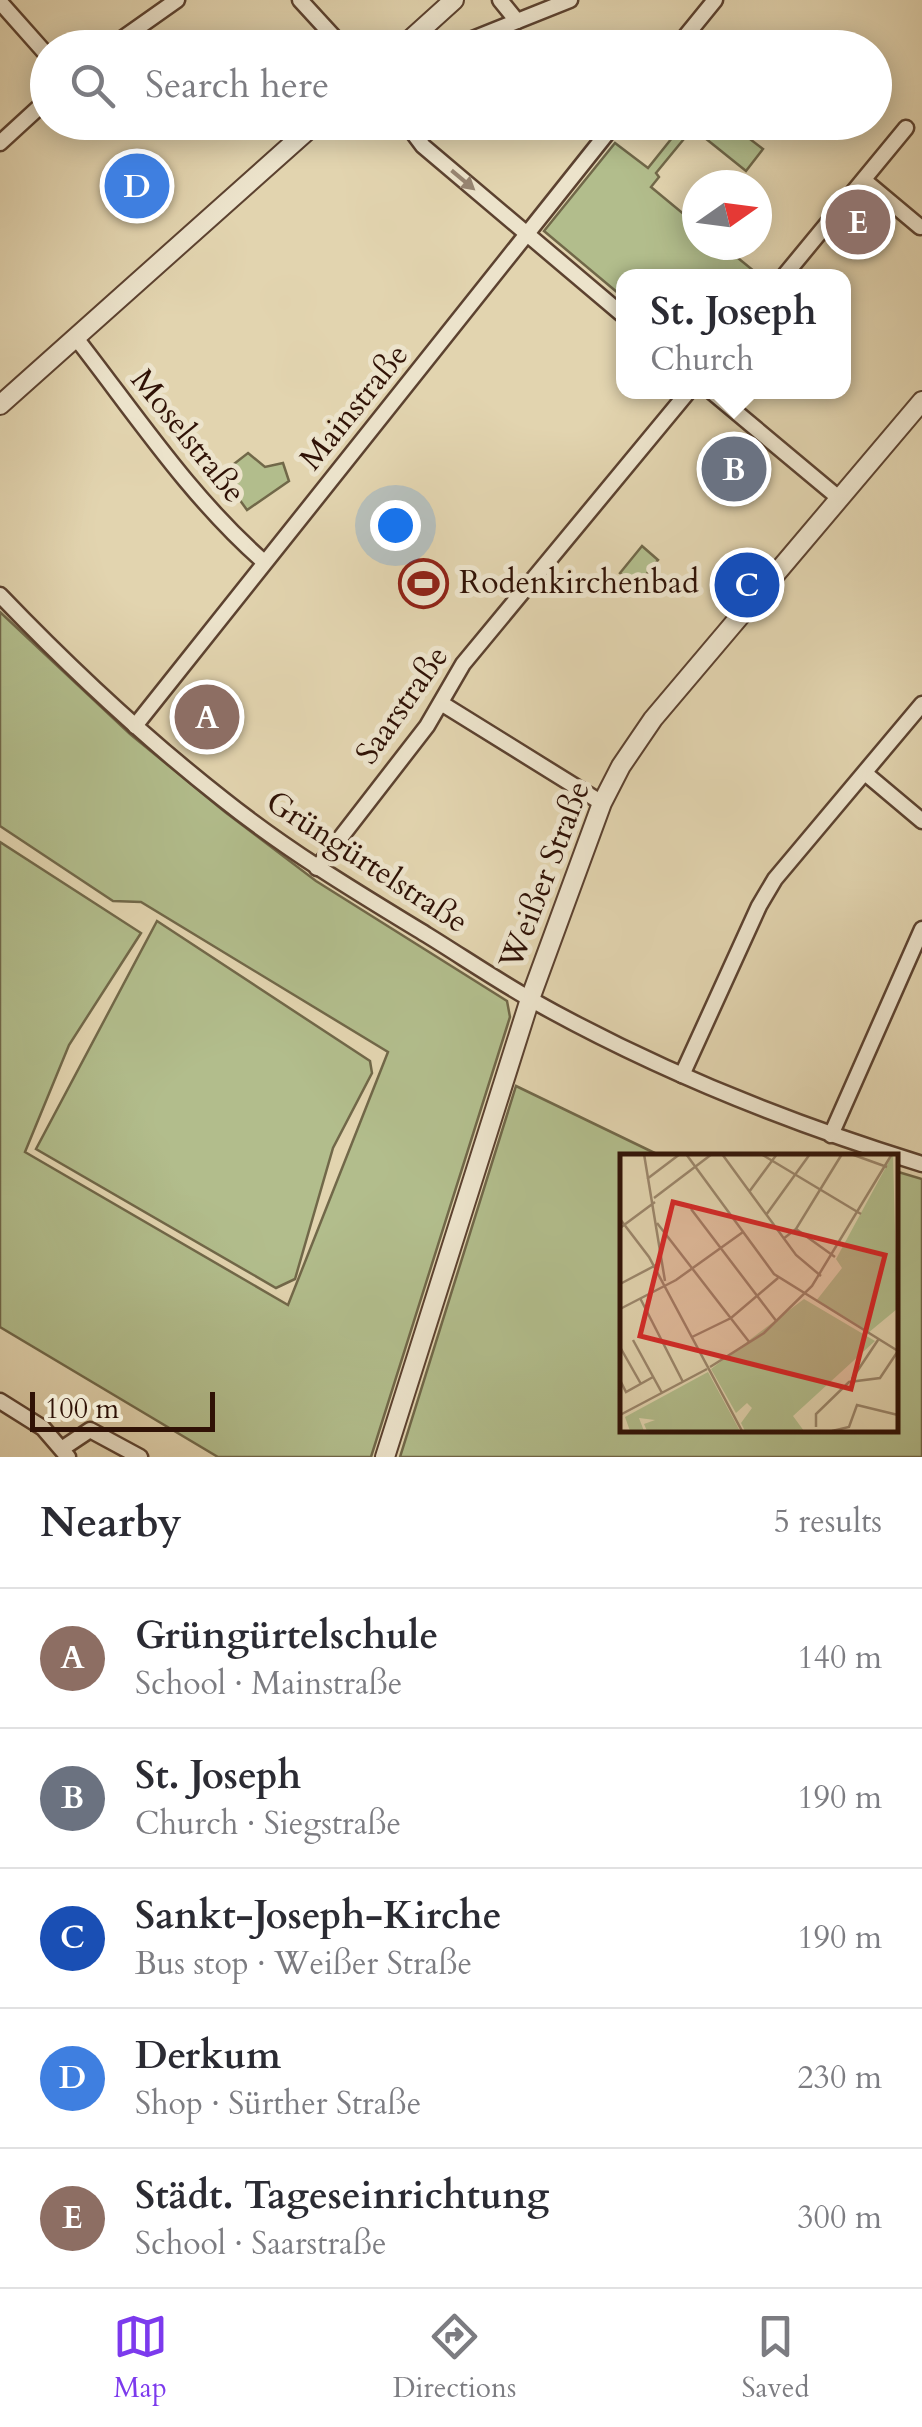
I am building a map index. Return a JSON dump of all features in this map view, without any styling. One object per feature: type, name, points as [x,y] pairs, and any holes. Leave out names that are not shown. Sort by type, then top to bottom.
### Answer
[{"type":"street","points":[[300,0],[328,30]]},
{"type":"street","points":[[421,30],[454,0]]},
{"type":"street","points":[[500,0],[517,20]]},
{"type":"street","points":[[493,30],[570,0]]},
{"type":"street","points":[[691,30],[715,0]]},
{"type":"street","points":[[0,2],[30,36]]},
{"type":"street","points":[[134,30],[172,3]]},
{"type":"street","points":[[0,144],[30,116]]},
{"type":"street","points":[[790,269],[906,128]]},
{"type":"street","points":[[0,405],[297,140]]},
{"type":"street","points":[[418,140],[616,309]]},
{"type":"street","name":"Mainstraße","points":[[135,726],[601,140]]},
{"type":"street","points":[[864,180],[920,227]]},
{"type":"street","name":"Moselstraße","points":[[76,338],[191,487],[264,562]]},
{"type":"street","name":"Saarstraße","points":[[317,868],[441,704],[464,664],[682,399]]},
{"type":"street","points":[[720,399],[840,499]]},
{"type":"street","name":"Weißer Straße","points":[[385,1457],[530,999],[602,803],[620,766],[653,719],[922,402]]},
{"type":"street","name":"Grüngürtelstraße","points":[[0,596],[135,726],[225,801],[317,868],[530,999],[682,1075],[831,1136],[890,1154]]},
{"type":"street","points":[[441,704],[602,803]]},
{"type":"street","points":[[682,1075],[767,892],[922,704]]},
{"type":"street","points":[[865,772],[922,820]]},
{"type":"street","points":[[831,1136],[922,928]]},
{"type":"street","name":"Grüngürtelstraße","points":[[897,1156],[922,1164]]},
{"type":"street","points":[[0,1401],[43,1428],[65,1452],[90,1430],[140,1457]]},
{"type":"green space","points":[[670,140],[683,140],[656,173],[659,177],[651,187],[682,213],[682,260],[740,260],[751,269],[616,269],[616,291],[544,231],[615,143],[648,168]]},
{"type":"green space","points":[[707,140],[751,140],[763,149],[745,170]]},
{"type":"green space","points":[[248,453],[265,467],[283,463],[289,481],[247,510],[221,474]]},
{"type":"green space","points":[[642,546],[658,560],[636,587],[620,573]]},
{"type":"green space","points":[[0,612],[130,734],[225,812],[316,881],[507,1001],[510,1017],[371,1457],[218,1457],[0,1327],[0,842],[141,933],[69,1045],[25,1152],[288,1305],[388,1052],[141,902],[113,901],[0,826]]},
{"type":"green space","points":[[157,921],[370,1061],[372,1073],[333,1148],[295,1279],[276,1288],[36,1149]]},
{"type":"green space","points":[[516,1086],[657,1154],[620,1154],[620,1432],[897,1432],[897,1172],[922,1179],[922,1457],[400,1457]]},
{"type":"place","name":"Derkum","points":[[137,186]]},
{"type":"place","name":"Städt. Tageseinrichtung","points":[[858,222]]},
{"type":"place","name":"St. Joseph","points":[[734,469]]},
{"type":"place","name":"Rodenkirchenbad","points":[[424,583]]},
{"type":"place","name":"Sankt-Joseph-Kirche","points":[[747,585]]},
{"type":"place","name":"Grüngürtelschule","points":[[207,717]]}]
